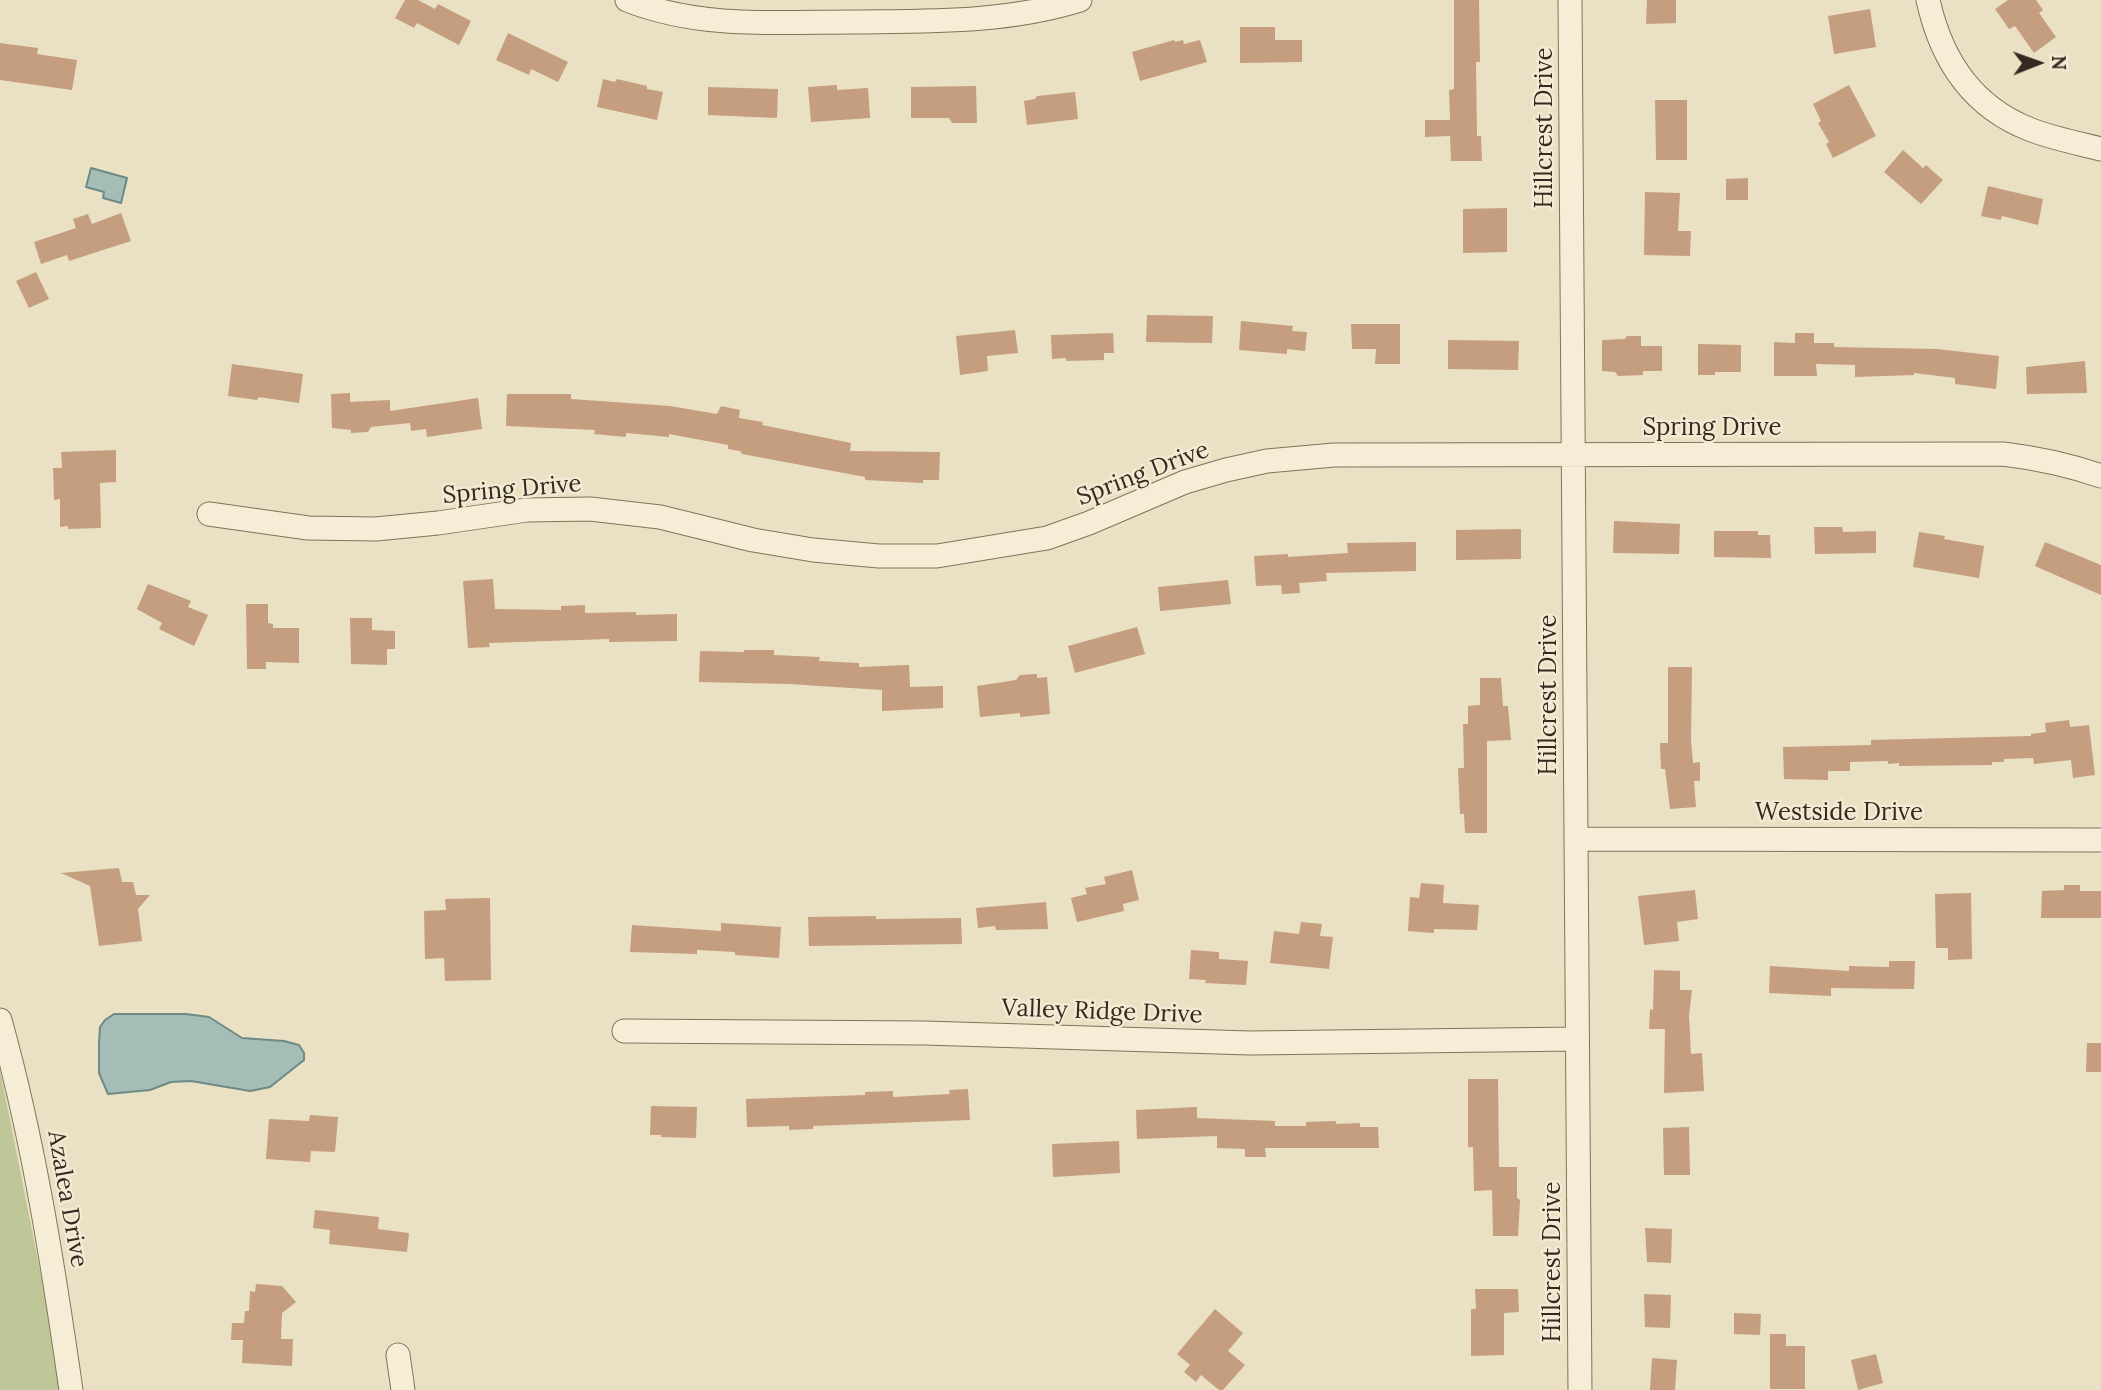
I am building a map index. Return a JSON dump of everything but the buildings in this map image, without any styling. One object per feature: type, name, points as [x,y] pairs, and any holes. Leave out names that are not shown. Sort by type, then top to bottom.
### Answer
[{"type":"street","points":[[627,0],[693,19],[737,23],[974,20],[1050,9],[1080,0]]},
{"type":"street","name":"Hillcrest Drive","points":[[1570,0],[1580,1390]]},
{"type":"street","points":[[1928,0],[1935,30],[1954,69],[1983,102],[2005,118],[2030,130],[2101,149]]},
{"type":"street","name":"Spring Drive","points":[[209,514],[308,528],[376,529],[527,510],[590,509],[660,517],[753,540],[813,550],[879,556],[937,556],[1046,538],[1089,523],[1185,482],[1267,461],[1334,455],[2003,454],[2049,460],[2101,476]]},
{"type":"street","name":"Westside Drive","points":[[1576,839],[2101,840]]},
{"type":"street","name":"Azalea Drive","points":[[0,1020],[27,1121],[47,1225],[71,1390]]},
{"type":"street","name":"Valley Ridge Drive","points":[[624,1031],[925,1033],[1250,1043],[1577,1039]]},
{"type":"street","points":[[398,1355],[403,1390]]},
{"type":"green space","points":[[0,1070],[64,1390],[0,1390]]},
{"type":"water","points":[[91,168],[127,178],[121,203],[103,198],[104,192],[86,187]]},
{"type":"water","points":[[114,1014],[186,1014],[209,1017],[242,1038],[284,1041],[299,1045],[304,1053],[304,1060],[270,1087],[250,1091],[191,1081],[171,1082],[150,1090],[108,1094],[99,1073],[100,1027]]}]
